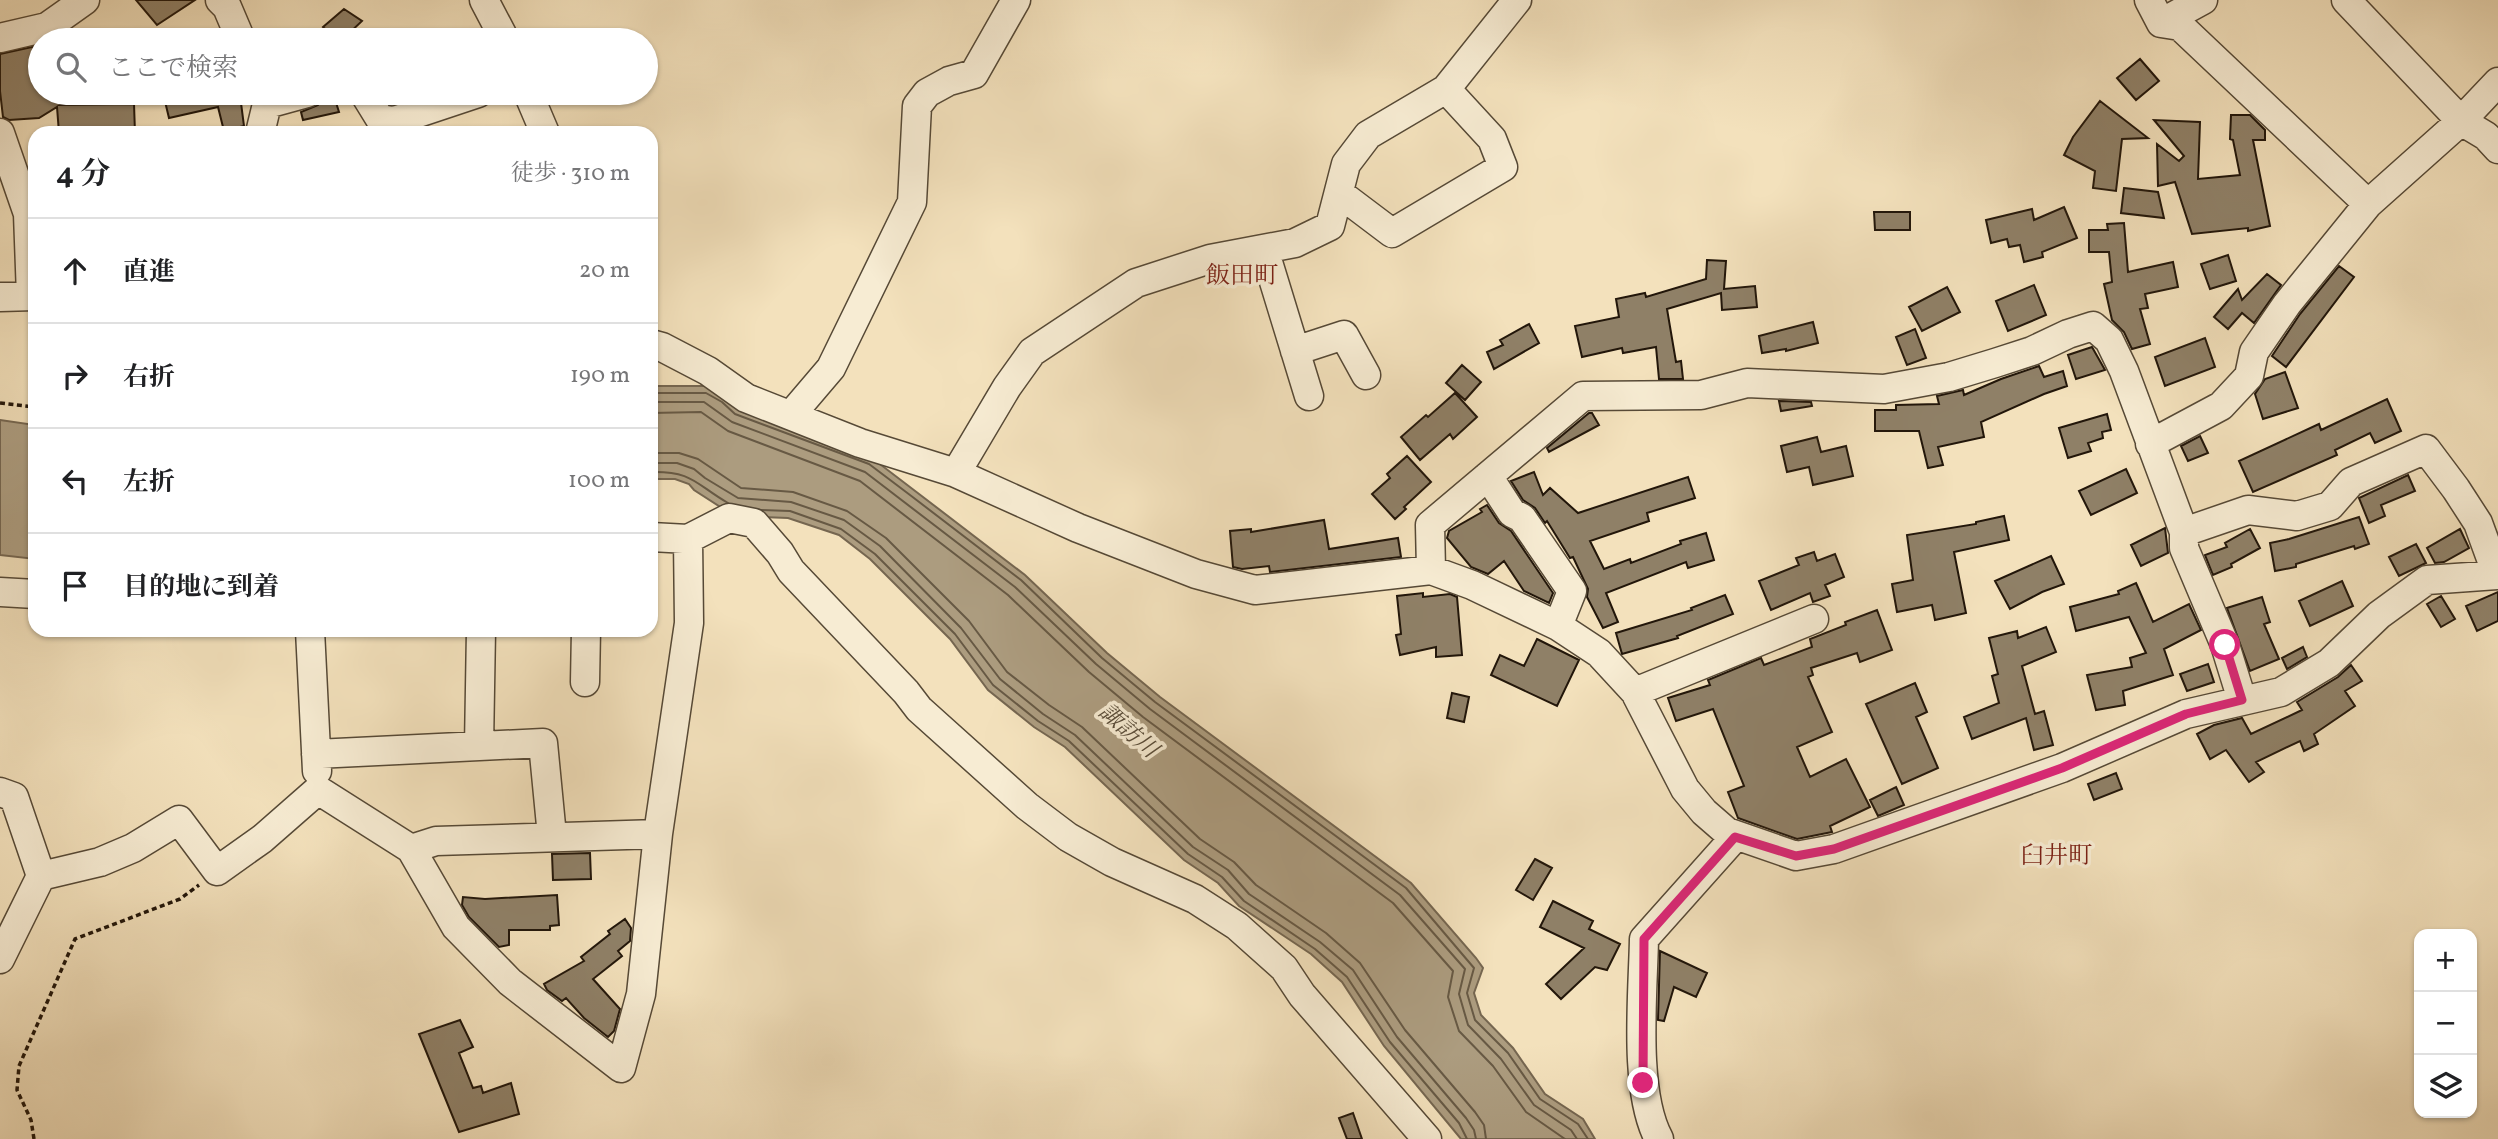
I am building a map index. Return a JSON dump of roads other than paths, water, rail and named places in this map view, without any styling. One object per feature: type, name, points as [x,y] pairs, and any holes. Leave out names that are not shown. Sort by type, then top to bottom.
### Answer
[{"type":"street","points":[[43,28],[85,0]]},
{"type":"street","points":[[220,0],[227,8],[236,28]]},
{"type":"street","points":[[484,0],[499,28]]},
{"type":"street","points":[[791,415],[831,368],[912,202],[917,106],[927,93],[949,81],[974,74],[1016,0]]},
{"type":"street","points":[[956,473],[1007,387],[1032,352],[1136,283],[1210,259],[1295,243],[1330,226],[1346,164],[1368,135],[1446,89],[1517,0]]},
{"type":"street","points":[[2155,11],[2203,0]]},
{"type":"street","points":[[2346,0],[2461,121],[2486,136],[2498,149]]},
{"type":"street","points":[[2155,11],[2180,26],[2368,204]]},
{"type":"street","points":[[0,38],[28,31]]},
{"type":"street","points":[[2150,444],[2221,406],[2249,376],[2254,352],[2287,304],[2368,204],[2461,121],[2498,82]]},
{"type":"street","points":[[1339,193],[1392,233],[1503,167],[1492,138],[1446,89]]},
{"type":"street","points":[[261,126],[264,105]]},
{"type":"street","points":[[371,105],[380,119],[394,121],[442,105]]},
{"type":"street","points":[[533,105],[542,126]]},
{"type":"street","points":[[0,133],[28,214]]},
{"type":"street","points":[[1264,249],[1309,396]]},
{"type":"street","points":[[0,297],[28,296]]},
{"type":"street","points":[[1431,570],[1430,525],[1583,396],[1701,395],[1747,383],[1884,389],[1949,377],[2032,351],[2093,326],[2109,340],[2114,351],[2183,532],[2184,548],[2225,645],[2242,700]]},
{"type":"street","points":[[1295,351],[1344,335],[1366,375]]},
{"type":"street","points":[[658,346],[708,370],[746,398],[860,443],[956,473],[1078,528],[1185,570],[1255,590],[1431,570],[1472,585],[1558,626],[1599,653],[1635,691],[1685,789],[1704,811],[1735,837],[1796,856],[1834,849],[2062,768],[2186,714],[2281,692],[2329,663],[2379,615],[2427,580],[2497,575],[2478,523],[2426,449],[2351,482],[2330,506],[2297,516],[2248,510],[2183,532]]},
{"type":"street","points":[[1488,475],[1513,513],[1522,518],[1572,591],[1558,626]]},
{"type":"street","points":[[658,537],[688,539],[729,518],[754,523],[780,553],[791,571],[919,709],[1027,806],[1090,850],[1195,899],[1237,926],[1284,968],[1302,995],[1427,1139]]},
{"type":"street","points":[[318,790],[411,849],[456,927],[510,982],[621,1068],[641,994],[658,834],[689,623],[688,539]]},
{"type":"street","points":[[0,592],[28,594]]},
{"type":"street","points":[[1635,691],[1814,619]]},
{"type":"street","points":[[310,637],[318,790]]},
{"type":"street","points":[[479,746],[481,637]]},
{"type":"street","points":[[585,682],[586,637]]},
{"type":"street","points":[[316,754],[543,743],[552,836]]},
{"type":"street","points":[[41,876],[100,862],[133,848],[179,820],[218,871],[262,839],[318,790]]},
{"type":"street","points":[[0,792],[14,797],[41,876],[0,959]]},
{"type":"street","points":[[411,849],[436,841],[658,834]]},
{"type":"street","points":[[1658,1139],[1651,1124],[1643,1083],[1644,939],[1735,837]]},
{"type":"water","name":"諏訪川","points":[[658,386],[708,386],[872,458],[1025,575],[1107,653],[1160,697],[1411,883],[1483,968],[1474,993],[1481,1015],[1513,1048],[1545,1094],[1583,1119],[1595,1139],[1461,1139],[1384,1046],[1342,982],[1311,954],[1239,906],[1218,883],[1184,860],[1065,747],[1034,727],[988,690],[950,639],[870,559],[839,535],[788,518],[762,517],[722,508],[689,484],[675,479],[658,479]]},
{"type":"water","points":[[0,420],[28,424],[28,558],[0,555]]},
{"type":"district","name":"飯田町","points":[[1242,275]]},
{"type":"district","name":"臼井町","points":[[2056,855]]}]
